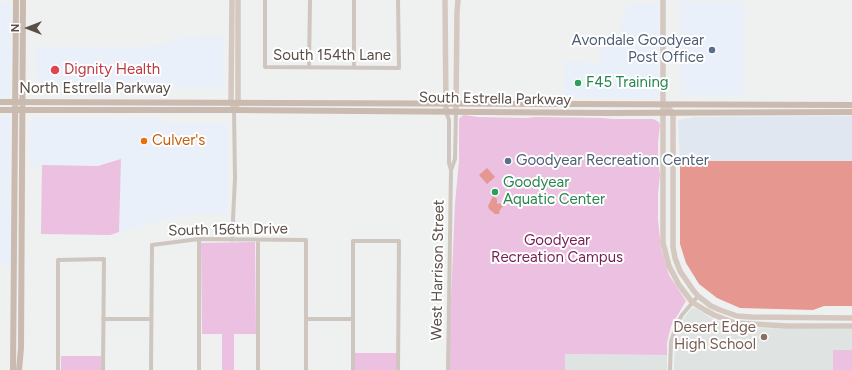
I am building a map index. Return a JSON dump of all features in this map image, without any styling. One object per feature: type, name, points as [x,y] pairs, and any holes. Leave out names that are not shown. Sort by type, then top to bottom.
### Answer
[{"type":"main road","points":[[13,370],[16,1],[23,1],[22,214],[19,370]]},
{"type":"main road","name":"North Estrella Parkway","points":[[0,102],[235,103]]},
{"type":"main road","points":[[125,102],[125,110]]},
{"type":"main road","name":"South Estrella Parkway","points":[[235,103],[852,105]]},
{"type":"main road","points":[[537,113],[543,109],[556,109],[563,103]]},
{"type":"main road","points":[[706,113],[713,110],[731,108],[735,105],[766,112]]},
{"type":"main road","name":"North Estrella Parkway","points":[[0,110],[234,110]]},
{"type":"main road","name":"South Estrella Parkway","points":[[234,110],[537,113],[852,112]]},
{"type":"main road","points":[[14,214],[22,214]]},
{"type":"street","points":[[232,0],[235,103]]},
{"type":"street","points":[[232,240],[235,178],[234,110],[238,0]]},
{"type":"street","name":"South 154th Lane","points":[[265,0],[265,67],[399,68],[398,0]]},
{"type":"street","points":[[309,67],[310,0]]},
{"type":"street","points":[[354,0],[354,67]]},
{"type":"street","name":"West Harrison Street","points":[[445,0],[446,112],[449,120],[449,163],[451,170],[448,370]]},
{"type":"street","name":"West Harrison Street","points":[[451,170],[455,159],[458,0]]},
{"type":"street","points":[[664,0],[663,228],[664,250],[672,273],[692,302],[714,315],[735,323],[788,326],[852,326]]},
{"type":"street","points":[[446,43],[457,43]]},
{"type":"street","points":[[664,104],[673,113],[673,239],[675,258],[684,277],[698,296],[711,306],[744,317],[852,318]]},
{"type":"street","points":[[663,228],[667,227],[673,218]]},
{"type":"street","points":[[199,239],[199,370]]},
{"type":"street","name":"South 156th Drive","points":[[151,319],[152,245],[199,239],[306,240],[306,318]]},
{"type":"street","points":[[258,240],[258,370]]},
{"type":"street","points":[[353,370],[353,240],[399,240],[398,370]]},
{"type":"street","points":[[58,370],[58,260],[104,259],[103,370]]},
{"type":"street","points":[[670,370],[674,332],[679,320],[698,296]]},
{"type":"street","points":[[735,323],[740,320],[754,320],[763,317]]},
{"type":"street","points":[[306,370],[306,318],[353,319]]},
{"type":"street","points":[[103,319],[151,319],[151,370]]},
{"type":"shaded area","name":"Avondale Goodyear Post Office","points":[[675,2],[744,2],[743,95],[681,95],[681,5]]},
{"type":"shaded area","points":[[0,3],[11,3],[12,9],[10,19],[12,48],[10,92],[3,98],[0,98]]},
{"type":"shaded area","points":[[628,4],[661,4],[657,97],[651,100],[638,98],[564,97],[564,61],[589,61],[590,64],[600,64],[599,53],[622,27],[623,11],[627,10]]},
{"type":"shaded area","points":[[223,35],[223,89],[47,88],[46,85],[40,82],[39,78],[36,78],[35,47],[147,47],[184,37]]},
{"type":"shaded area","points":[[0,116],[8,117],[12,123],[10,135],[11,166],[9,191],[11,220],[11,265],[0,265]]},
{"type":"shaded area","points":[[34,118],[122,120],[160,119],[160,122],[172,122],[172,125],[228,124],[228,214],[179,215],[119,232],[121,159],[98,166],[30,166],[30,123]]},
{"type":"shaded area","points":[[680,161],[852,161],[852,306],[824,306],[813,310],[740,308],[717,298],[699,284],[686,263],[680,244]]},
{"type":"shaded area","points":[[487,168],[495,177],[487,184],[479,175]]},
{"type":"shaded area","points":[[493,196],[497,199],[497,204],[503,203],[499,214],[495,214],[489,209],[488,206]]},
{"type":"shaded area","name":"Desert Edge High School","points":[[692,308],[696,308],[709,317],[727,325],[741,328],[852,329],[852,370],[674,370],[677,331],[684,318]]},
{"type":"shaded area","points":[[565,354],[667,355],[667,370],[565,370]]},
{"type":"green space","name":"Goodyear Recreation Campus","points":[[464,115],[478,117],[653,119],[659,122],[658,162],[660,174],[658,220],[661,248],[669,275],[686,301],[671,326],[667,343],[667,355],[565,354],[565,370],[448,370],[455,203],[459,161],[459,119]]},
{"type":"green space","points":[[121,159],[119,232],[110,235],[41,234],[42,165],[98,166]]},
{"type":"green space","points":[[255,242],[256,334],[234,334],[234,370],[222,370],[222,334],[202,334],[201,243]]},
{"type":"green space","points":[[833,350],[852,350],[852,370],[833,370]]},
{"type":"green space","points":[[355,353],[397,353],[397,370],[355,370]]},
{"type":"green space","points":[[61,356],[101,356],[101,370],[61,370]]},
{"type":"sand","points":[[852,116],[852,161],[680,161],[678,120],[695,117]]},
{"type":"place","name":"Avondale Goodyear Post Office","points":[[712,50]]},
{"type":"place","name":"Dignity Health","points":[[55,70]]},
{"type":"place","name":"F45 Training","points":[[578,83]]},
{"type":"place","name":"Culver's","points":[[144,141]]},
{"type":"place","name":"Goodyear Recreation Center","points":[[508,161]]},
{"type":"place","name":"Goodyear Aquatic Center","points":[[495,192]]},
{"type":"place","name":"Desert Edge High School","points":[[764,337]]}]
